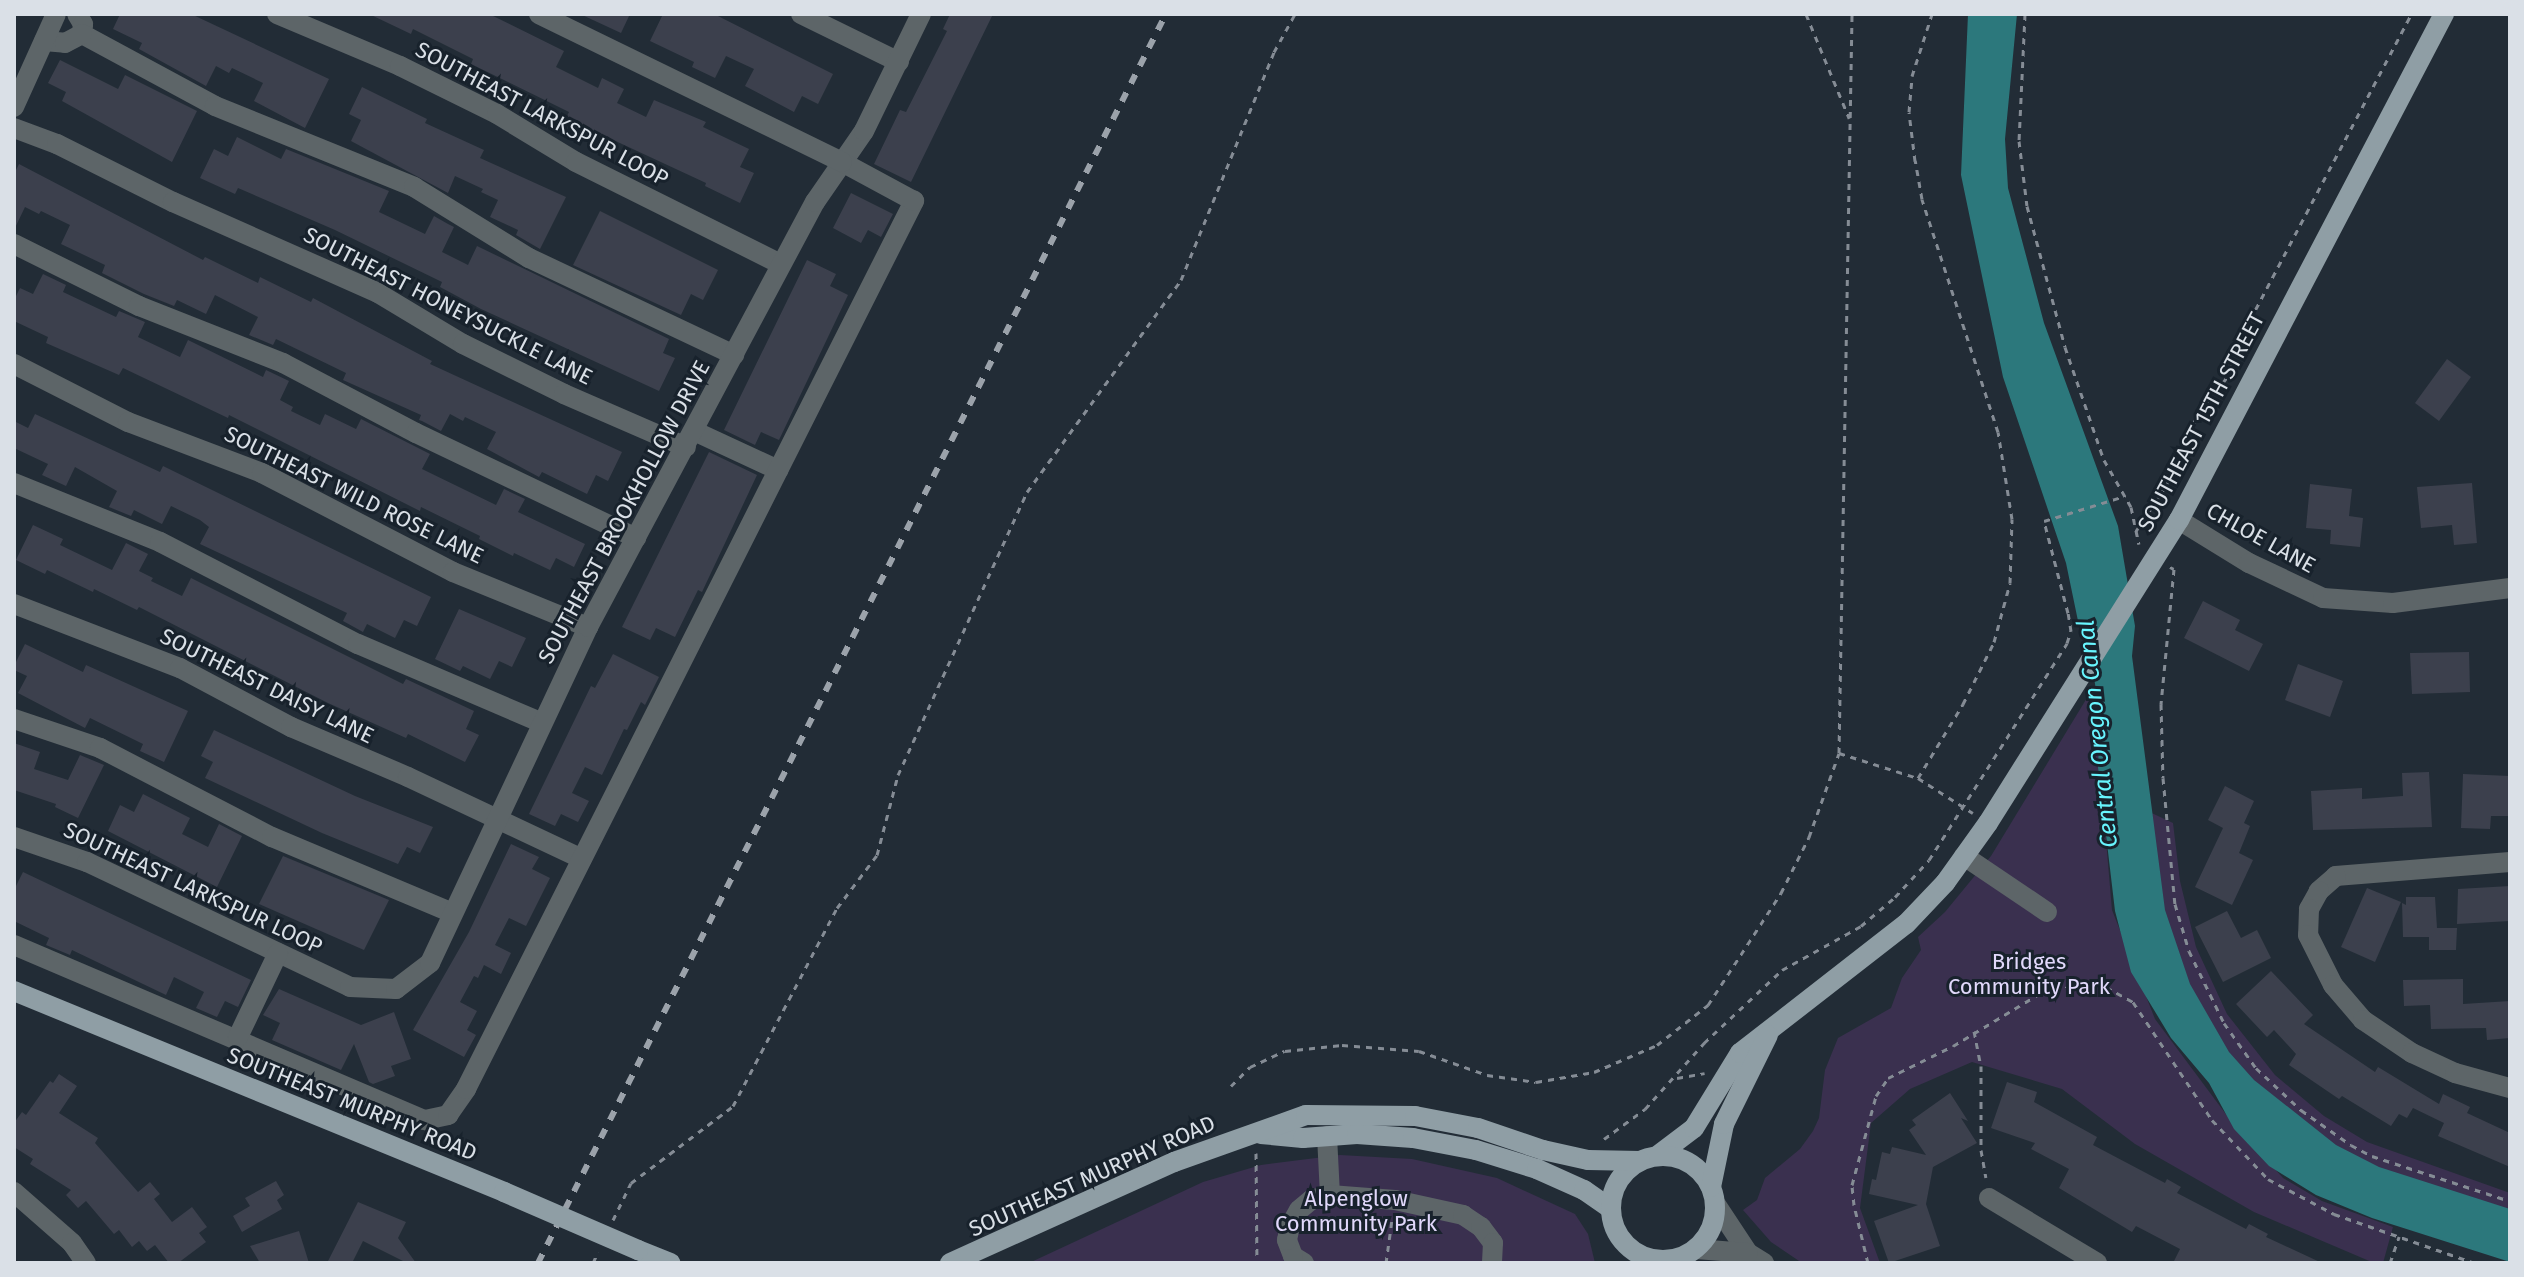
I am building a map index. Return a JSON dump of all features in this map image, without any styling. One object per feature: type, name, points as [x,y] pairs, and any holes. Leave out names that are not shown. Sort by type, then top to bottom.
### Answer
[{"type":"main road","name":"SOUTHEAST 15TH STREET","points":[[1649,1158],[1694,1128],[1740,1053],[1768,1035],[1906,924],[1945,883],[1988,823],[2179,520],[2444,14]]},
{"type":"main road","name":"SOUTHEAST MURPHY ROAD","points":[[14,991],[671,1263]]},
{"type":"main road","name":"SOUTHEAST 15TH STREET","points":[[1713,1195],[1724,1124],[1768,1035]]},
{"type":"main road","name":"SOUTHEAST MURPHY ROAD","points":[[950,1263],[1174,1162],[1306,1115],[1415,1116],[1478,1128],[1543,1150],[1588,1160],[1649,1158]]},
{"type":"main road","name":"SOUTHEAST MURPHY ROAD","points":[[1253,1134],[1357,1134],[1413,1138],[1476,1150],[1537,1169],[1584,1190],[1611,1209]]},
{"type":"main road","points":[[1620,1238],[1647,1258],[1684,1256],[1711,1229],[1713,1195],[1689,1163],[1649,1158],[1619,1181],[1611,1209],[1620,1238],[1621,1263]]},
{"type":"street","points":[[77,14],[83,24],[82,34]]},
{"type":"street","name":"SOUTHEAST LARKSPUR LOOP","points":[[277,14],[400,66],[497,114],[576,162],[781,264]]},
{"type":"street","points":[[14,945],[238,1037],[392,1108],[425,1120],[448,1115],[466,1089],[914,201],[842,162],[539,14]]},
{"type":"street","points":[[801,14],[899,62]]},
{"type":"street","name":"SOUTHEAST BROOKHOLLOW DRIVE","points":[[350,987],[396,989],[430,963],[588,627],[781,264],[864,131],[921,14]]},
{"type":"street","points":[[14,107],[44,41],[50,16]]},
{"type":"street","points":[[44,41],[65,43],[82,34]]},
{"type":"street","points":[[82,34],[215,106],[414,187],[529,258],[734,355]]},
{"type":"street","name":"SOUTHEAST HONEYSUCKLE LANE","points":[[14,128],[57,144],[173,202],[378,293],[501,363],[690,439],[778,470]]},
{"type":"street","points":[[14,244],[139,306],[283,363],[416,433],[636,538]]},
{"type":"street","name":"SOUTHEAST WILD ROSE LANE","points":[[14,364],[128,422],[262,473],[453,572],[588,627]]},
{"type":"street","points":[[14,483],[160,542],[358,644],[542,723]]},
{"type":"street","name":"CHLOE LANE","points":[[2179,520],[2249,563],[2323,598],[2393,603],[2510,588]]},
{"type":"street","name":"SOUTHEAST DAISY LANE","points":[[14,604],[180,668],[291,727],[408,777],[582,859]]},
{"type":"street","points":[[14,719],[100,748],[272,837],[453,913]]},
{"type":"street","name":"SOUTHEAST LARKSPUR LOOP","points":[[14,837],[87,862],[350,987]]},
{"type":"street","points":[[1964,856],[2047,912]]},
{"type":"street","points":[[2510,862],[2336,876],[2319,891],[2309,909],[2308,935],[2333,985],[2363,1020],[2412,1053],[2441,1067],[2510,1088]]},
{"type":"street","points":[[238,1037],[278,953]]},
{"type":"street","points":[[1327,1136],[1330,1195]]},
{"type":"street","points":[[14,1192],[72,1243],[86,1263]]},
{"type":"street","points":[[1304,1263],[1293,1256],[1287,1240],[1290,1226],[1299,1210],[1311,1200],[1330,1195],[1395,1200],[1463,1215],[1481,1227],[1493,1243],[1492,1263]]},
{"type":"street","points":[[1713,1195],[1756,1258]]},
{"type":"street","points":[[1989,1198],[2097,1263]]},
{"type":"street","points":[[1684,1256],[1756,1258]]},
{"type":"path","points":[[631,1183],[733,1106],[837,908],[877,855],[898,775],[1027,492],[1181,280],[1274,52],[1295,14]]},
{"type":"path","points":[[1806,14],[1850,122]]},
{"type":"path","points":[[1231,1086],[1250,1067],[1285,1051],[1342,1045],[1419,1051],[1487,1075],[1536,1082],[1594,1072],[1657,1045],[1708,1005],[1760,928],[1809,837],[1839,753],[1852,14]]},
{"type":"path","points":[[1918,778],[1963,704],[1994,642],[2010,583],[2012,519],[1998,432],[1922,199],[1915,161],[1909,112],[1912,76],[1932,14]]},
{"type":"path","points":[[2025,14],[2019,141],[2027,206],[2065,347],[2104,460],[2125,496],[2140,547]]},
{"type":"path","points":[[2136,531],[2166,486],[2194,422],[2227,377],[2250,320],[2411,14]]},
{"type":"path","points":[[1602,1140],[1645,1109],[1704,1043],[1782,970],[1846,936],[1895,897],[1929,860],[2058,659],[2071,631],[2044,521],[2125,496]]},
{"type":"path","points":[[2174,569],[2161,704],[2163,778],[2175,904],[2189,951],[2224,1023],[2256,1068],[2301,1110],[2351,1145],[2372,1156],[2510,1201]]},
{"type":"path","points":[[1839,753],[1918,778],[1988,823]]},
{"type":"path","points":[[1868,1263],[1852,1185],[1876,1096],[1888,1078],[1935,1056],[2042,992],[2087,984],[2122,994],[2146,1017],[2212,1120],[2268,1179],[2334,1214],[2475,1263]]},
{"type":"path","points":[[1974,1031],[1981,1066],[1981,1150],[1989,1198]]},
{"type":"path","points":[[1675,1079],[1729,1069]]},
{"type":"path","points":[[1253,1134],[1258,1180],[1257,1263]]},
{"type":"path","points":[[1386,1263],[1395,1200]]},
{"type":"path","points":[[2390,1263],[2399,1237]]},
{"type":"green space","name":"Bridges Community Park","points":[[2093,688],[2112,910],[2155,1019],[2228,1117],[2283,1178],[2322,1201],[2393,1227],[2383,1263],[2374,1263],[2254,1212],[2135,1144],[2062,1089],[1972,1062],[1910,1089],[1871,1123],[1860,1208],[1880,1263],[1802,1263],[1771,1242],[1743,1210],[1757,1200],[1765,1178],[1800,1149],[1813,1131],[1819,1118],[1825,1070],[1838,1038],[1891,1008],[1902,978],[1921,950],[1918,937],[1945,912],[1991,856]]},
{"type":"green space","points":[[2126,801],[2173,823],[2180,881],[2196,947],[2227,1014],[2275,1075],[2324,1116],[2367,1142],[2510,1193],[2510,1240],[2377,1194],[2203,1056]]},
{"type":"green space","name":"Alpenglow Community Park","points":[[1340,1155],[1412,1159],[1497,1178],[1575,1214],[1588,1234],[1595,1263],[1029,1263],[1203,1182],[1261,1165]]},
{"type":"shaded area","points":[[1968,14],[2017,14],[2005,139],[2008,188],[2044,323],[2118,526],[2135,626],[2132,656],[2165,910],[2190,984],[2229,1052],[2254,1080],[2336,1145],[2379,1167],[2510,1209],[2510,1262],[2372,1218],[2316,1195],[2269,1166],[2234,1129],[2209,1083],[2171,1038],[2131,972],[2115,911],[2098,767],[2100,717],[2087,631],[2078,621],[2066,563],[2003,377],[1961,175]]},
{"type":"building","points":[[120,14],[191,14],[329,79],[305,128],[254,101],[263,83],[232,68],[229,73],[216,66],[206,86],[139,49],[142,43],[113,29]]},
{"type":"building","points":[[369,14],[489,14],[564,51],[556,67],[598,88],[602,78],[624,89],[617,103],[646,117],[654,100],[706,122],[703,127],[749,149],[740,167],[754,173],[740,203],[705,186],[706,183],[566,118],[569,112],[471,64],[473,59],[413,29],[411,34]]},
{"type":"building","points":[[580,14],[630,14],[621,33]]},
{"type":"building","points":[[663,14],[714,14],[833,74],[818,104],[802,96],[794,112],[745,86],[754,69],[726,56],[715,78],[692,67],[694,62],[650,41]]},
{"type":"building","points":[[950,14],[993,14],[911,182],[874,164],[900,110],[906,112],[947,31],[943,29]]},
{"type":"building","points":[[60,60],[118,89],[125,75],[197,111],[172,162],[62,101],[66,92],[48,83]]},
{"type":"building","points":[[362,87],[427,119],[425,123],[484,150],[480,158],[566,197],[540,249],[516,235],[518,230],[490,217],[498,200],[481,192],[483,189],[455,176],[448,193],[351,141],[361,120],[349,114]]},
{"type":"building","points":[[237,137],[281,159],[286,149],[389,191],[379,212],[425,234],[434,216],[454,227],[442,252],[468,265],[477,246],[669,339],[663,353],[675,358],[659,391],[481,309],[440,287],[442,282],[335,230],[238,188],[235,194],[200,178],[214,149],[228,156]]},
{"type":"building","points":[[19,164],[203,260],[205,257],[258,283],[260,277],[311,302],[313,298],[432,361],[430,364],[622,452],[608,481],[596,475],[587,494],[542,472],[539,477],[487,449],[496,432],[465,417],[463,421],[450,414],[441,431],[419,420],[421,415],[343,380],[346,373],[276,339],[273,345],[249,335],[258,317],[215,295],[206,314],[177,300],[174,306],[144,294],[102,273],[105,265],[61,244],[70,225],[41,211],[39,214],[25,207],[14,230],[14,174]]},
{"type":"building","points":[[851,193],[893,214],[881,237],[868,230],[861,243],[833,228]]},
{"type":"building","points":[[600,211],[718,270],[703,300],[691,294],[681,315],[573,265]]},
{"type":"building","points":[[807,260],[836,274],[830,286],[848,295],[779,440],[761,432],[755,445],[724,430]]},
{"type":"building","points":[[43,274],[66,285],[63,292],[116,317],[119,311],[145,322],[138,337],[180,357],[188,340],[263,377],[266,370],[289,381],[280,400],[293,407],[291,411],[320,425],[325,414],[356,429],[361,419],[430,454],[422,469],[496,505],[504,489],[525,499],[518,512],[585,544],[574,567],[556,558],[550,570],[514,553],[513,556],[479,539],[480,536],[421,507],[420,511],[229,415],[228,418],[123,368],[119,375],[46,343],[48,337],[14,321],[14,300],[20,288],[33,294]]},
{"type":"building","points":[[2447,359],[2471,377],[2439,421],[2415,403]]},
{"type":"building","points":[[35,414],[160,472],[163,466],[431,597],[417,626],[404,620],[395,638],[367,624],[363,632],[343,621],[347,613],[200,544],[209,527],[200,520],[171,506],[162,524],[134,510],[131,516],[109,507],[117,491],[75,467],[66,486],[42,475],[48,464],[14,448],[14,421],[28,428]]},
{"type":"building","points":[[709,452],[757,475],[702,592],[698,590],[675,637],[656,628],[650,640],[622,627]]},
{"type":"building","points":[[2472,483],[2477,543],[2454,545],[2452,525],[2421,528],[2417,487]]},
{"type":"building","points":[[2310,484],[2352,489],[2349,516],[2363,518],[2360,547],[2330,544],[2331,530],[2306,528]]},
{"type":"building","points":[[33,525],[63,539],[60,545],[112,570],[126,543],[148,554],[139,571],[153,578],[151,581],[182,596],[191,578],[403,684],[406,679],[474,711],[466,729],[479,735],[465,762],[408,734],[406,738],[328,703],[139,607],[137,610],[47,570],[45,574],[16,560]]},
{"type":"building","points":[[2203,601],[2240,620],[2235,630],[2263,644],[2249,671],[2184,638]]},
{"type":"building","points":[[459,609],[526,638],[512,667],[499,661],[490,679],[463,666],[460,671],[435,659]]},
{"type":"building","points":[[25,644],[83,672],[86,665],[188,711],[164,762],[140,751],[143,744],[90,718],[85,728],[18,693],[27,676],[14,670],[14,666]]},
{"type":"building","points":[[2469,652],[2470,692],[2412,694],[2410,653]]},
{"type":"building","points":[[613,654],[659,677],[645,705],[641,702],[627,730],[624,729],[602,775],[585,767],[572,793],[589,801],[578,822],[561,814],[555,826],[529,814],[591,686],[595,688]]},
{"type":"building","points":[[2298,664],[2343,681],[2330,717],[2285,700]]},
{"type":"building","points":[[214,730],[355,796],[433,827],[420,853],[407,847],[398,864],[322,833],[205,778],[213,762],[201,756]]},
{"type":"building","points":[[14,743],[40,752],[34,769],[68,780],[80,755],[104,765],[78,818],[55,807],[56,804],[14,790]]},
{"type":"building","points":[[2429,772],[2432,827],[2313,830],[2311,791],[2362,788],[2362,799],[2403,796],[2402,773]]},
{"type":"building","points":[[2463,774],[2510,776],[2510,816],[2491,816],[2490,829],[2461,828]]},
{"type":"building","points":[[2225,786],[2254,801],[2244,823],[2250,826],[2239,853],[2253,860],[2232,905],[2195,887],[2223,828],[2208,820]]},
{"type":"building","points":[[143,794],[190,818],[182,834],[208,847],[219,824],[242,836],[217,887],[108,831],[120,805],[134,812]]},
{"type":"building","points":[[511,844],[539,857],[532,869],[550,878],[526,926],[509,918],[495,945],[511,953],[501,974],[484,965],[478,978],[474,976],[460,1002],[477,1011],[467,1030],[476,1035],[464,1057],[413,1030],[469,932]]},
{"type":"building","points":[[283,856],[389,900],[364,950],[259,904]]},
{"type":"building","points":[[23,872],[251,980],[238,1007],[225,1001],[217,1017],[196,1008],[204,992],[174,977],[166,995],[72,950],[70,955],[46,945],[49,938],[14,921],[14,890]]},
{"type":"building","points":[[2510,886],[2510,921],[2457,924],[2458,889]]},
{"type":"building","points":[[2367,888],[2401,902],[2375,962],[2341,947]]},
{"type":"building","points":[[2406,897],[2435,897],[2437,928],[2457,928],[2456,950],[2429,950],[2429,937],[2403,937],[2402,903],[2406,905]]},
{"type":"building","points":[[2227,911],[2241,938],[2257,930],[2271,958],[2223,982],[2195,927]]},
{"type":"building","points":[[2271,971],[2313,1015],[2304,1024],[2375,1072],[2378,1067],[2439,1104],[2443,1094],[2470,1107],[2467,1113],[2510,1133],[2510,1167],[2438,1136],[2444,1123],[2413,1108],[2407,1118],[2399,1114],[2391,1126],[2342,1096],[2339,1099],[2289,1065],[2296,1054],[2274,1030],[2267,1037],[2236,1004]]},
{"type":"building","points":[[2463,979],[2463,1004],[2510,1001],[2510,1038],[2487,1040],[2486,1028],[2431,1029],[2430,1005],[2404,1006],[2403,980]]},
{"type":"building","points":[[279,989],[361,1025],[394,1012],[411,1059],[391,1066],[395,1076],[373,1084],[369,1082],[354,1044],[341,1070],[272,1040],[280,1023],[263,1015]]},
{"type":"building","points":[[59,1074],[77,1086],[59,1113],[98,1138],[95,1143],[138,1192],[150,1182],[160,1194],[154,1199],[172,1222],[192,1207],[207,1227],[199,1233],[206,1242],[178,1263],[169,1263],[155,1245],[147,1251],[139,1241],[132,1247],[119,1230],[114,1234],[86,1201],[78,1208],[66,1195],[71,1190],[30,1164],[33,1159],[14,1147],[14,1123],[22,1112],[26,1115],[50,1081],[53,1083]]},
{"type":"building","points":[[2007,1082],[2037,1092],[2034,1102],[2097,1137],[2093,1145],[2165,1183],[2167,1179],[2181,1187],[2177,1193],[2246,1229],[2249,1224],[2268,1234],[2266,1237],[2322,1263],[2173,1263],[2180,1249],[2136,1226],[2132,1232],[2059,1188],[2069,1169],[2031,1149],[2035,1143],[1991,1128]]},
{"type":"building","points":[[1950,1093],[1968,1121],[1961,1118],[1977,1143],[1933,1167],[1926,1204],[1940,1246],[1889,1263],[1874,1221],[1918,1205],[1869,1194],[1872,1179],[1876,1180],[1882,1152],[1890,1154],[1892,1147],[1926,1155],[1909,1130],[1916,1125],[1912,1120]]},
{"type":"building","points":[[276,1181],[284,1195],[277,1200],[282,1209],[242,1232],[233,1216],[250,1206],[245,1198]]},
{"type":"building","points":[[358,1202],[406,1222],[398,1238],[416,1263],[407,1263],[363,1241],[352,1263],[327,1263]]},
{"type":"building","points":[[299,1231],[309,1263],[260,1263],[250,1246]]},
{"type":"railway","points":[[538,1263],[1166,14]]},
{"type":"water label","name":"Central Oregon Canal","points":[[2098,734]]}]
